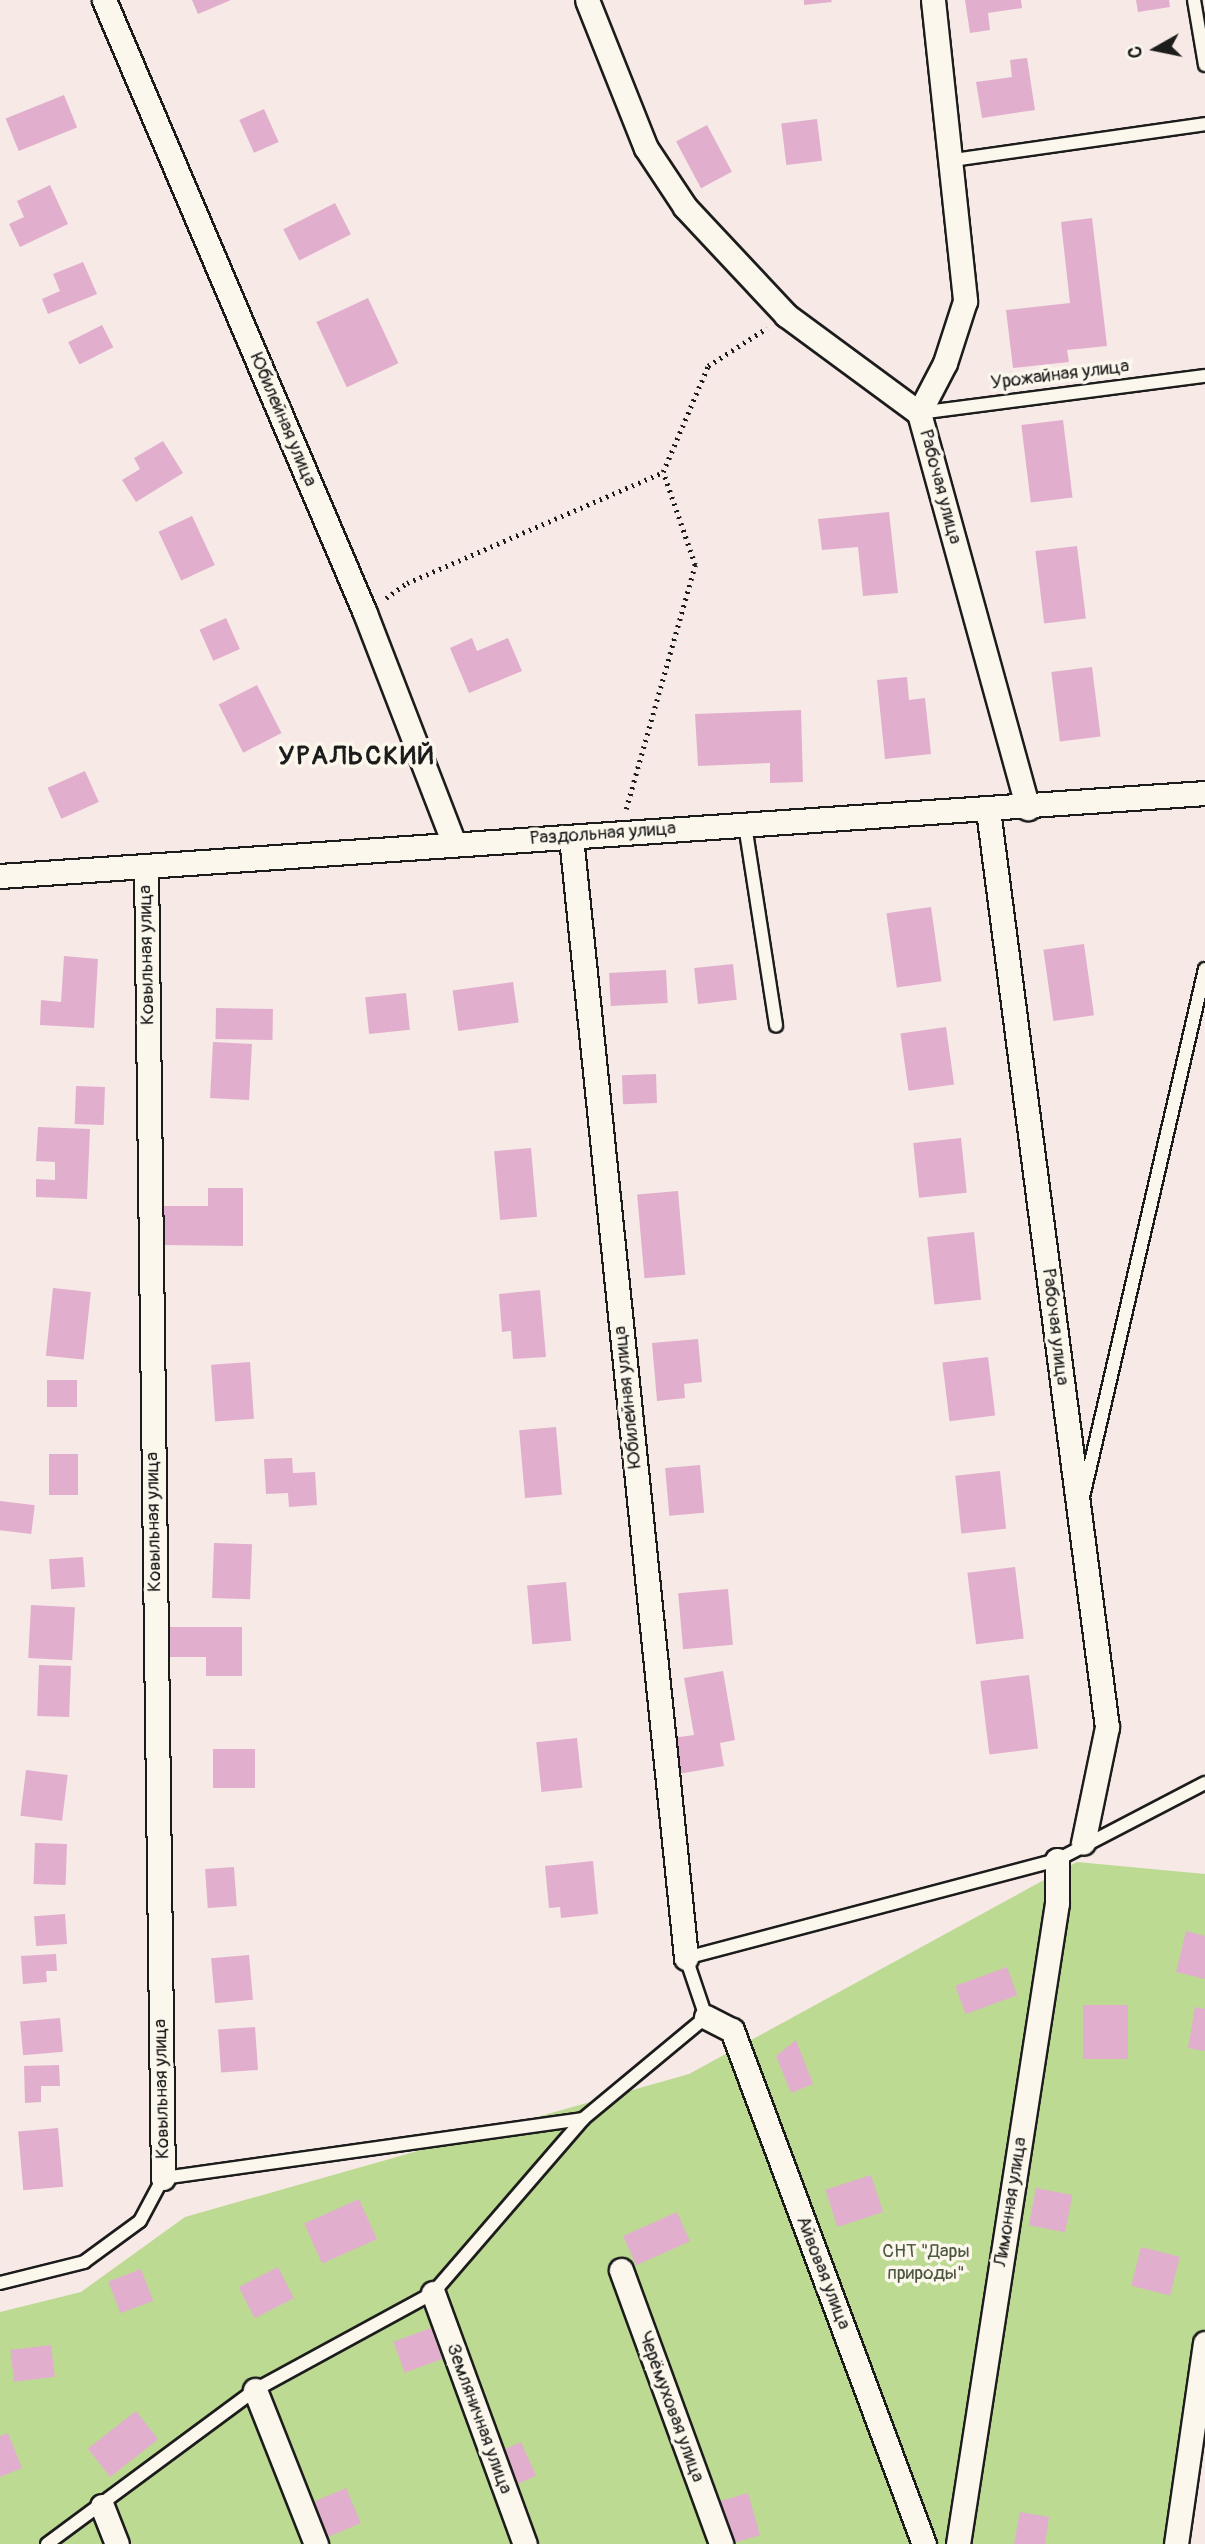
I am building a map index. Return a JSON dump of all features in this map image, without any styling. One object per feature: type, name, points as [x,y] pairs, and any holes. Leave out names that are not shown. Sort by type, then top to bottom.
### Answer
[{"type":"street","name":"Юбилейная улица","points":[[104,0],[365,613],[454,844]]},
{"type":"street","points":[[587,0],[646,148],[685,207],[786,315],[919,413]]},
{"type":"street","name":"Рабочая улица","points":[[933,0],[953,160],[964,301],[945,363],[919,413],[1028,808]]},
{"type":"street","name":"Раздольная улица","points":[[0,876],[1028,808],[1205,793]]},
{"type":"street","name":"Рабочая улица","points":[[988,810],[1107,1727],[1083,1843]]},
{"type":"street","name":"Юбилейная улица","points":[[571,837],[686,1958]]},
{"type":"street","name":"Ковыльная улица","points":[[146,866],[163,2178]]},
{"type":"street","name":"Лимонная улица","points":[[958,2544],[1057,1903],[1057,1860]]},
{"type":"street","name":"Айвовая улица","points":[[706,2017],[732,2030],[924,2544]]},
{"type":"street","name":"Черёмуховая улица","points":[[621,2270],[721,2544]]},
{"type":"street","name":"Земляничная улица","points":[[433,2293],[525,2544]]},
{"type":"street","points":[[1176,2544],[1205,2343]]},
{"type":"street","points":[[255,2390],[316,2544]]},
{"type":"street","points":[[102,2506],[117,2544]]},
{"type":"lane","points":[[1194,0],[1205,65]]},
{"type":"lane","points":[[953,160],[1205,124]]},
{"type":"lane","name":"Урожайная улица","points":[[919,413],[1205,376]]},
{"type":"lane","points":[[745,825],[776,1027]]},
{"type":"lane","points":[[1079,1514],[1205,969]]},
{"type":"lane","points":[[47,2544],[102,2506],[255,2390],[433,2293],[583,2119],[706,2017],[686,1958],[1057,1860],[1083,1843],[1205,1783]]},
{"type":"lane","points":[[0,2283],[84,2262],[140,2221],[163,2178],[583,2119]]},
{"type":"path","points":[[620,833],[695,565],[663,472],[708,366],[786,315]]},
{"type":"path","points":[[365,613],[407,583],[663,472]]},
{"type":"green space","name":"СНТ \"Дары природы\"","points":[[1077,1862],[1205,1874],[1205,2339],[1165,2544],[0,2544],[0,2312],[81,2292],[185,2217],[689,2074]]},
{"type":"building","points":[[192,0],[231,0],[198,14]]},
{"type":"building","points":[[804,0],[831,0],[832,2],[804,5]]},
{"type":"building","points":[[965,0],[1021,0],[1022,8],[988,13],[990,30],[970,33]]},
{"type":"building","points":[[1136,0],[1169,0],[1170,7],[1138,12]]},
{"type":"building","points":[[1027,58],[1035,110],[982,118],[976,82],[1012,77],[1010,60]]},
{"type":"building","points":[[64,95],[77,127],[19,151],[6,119]]},
{"type":"building","points":[[264,109],[279,142],[254,153],[239,120]]},
{"type":"building","points":[[817,119],[822,161],[786,165],[781,123]]},
{"type":"building","points":[[707,125],[732,172],[701,188],[676,141]]},
{"type":"building","points":[[50,185],[68,224],[20,247],[9,224],[24,217],[17,201]]},
{"type":"building","points":[[335,203],[351,234],[299,261],[283,229]]},
{"type":"building","points":[[1092,218],[1107,346],[1067,350],[1069,362],[1013,368],[1006,310],[1070,303],[1061,222]]},
{"type":"building","points":[[83,262],[97,294],[48,314],[42,299],[60,291],[53,274]]},
{"type":"building","points":[[368,298],[398,363],[347,387],[316,322]]},
{"type":"building","points":[[102,325],[113,347],[79,365],[68,342]]},
{"type":"building","points":[[1063,420],[1073,497],[1031,503],[1021,425]]},
{"type":"building","points":[[163,441],[183,473],[136,502],[122,480],[140,469],[134,458]]},
{"type":"building","points":[[889,512],[898,593],[863,596],[858,547],[822,550],[818,519]]},
{"type":"building","points":[[192,516],[215,565],[181,581],[158,532]]},
{"type":"building","points":[[1077,546],[1086,618],[1044,624],[1035,551]]},
{"type":"building","points":[[226,618],[240,649],[213,661],[200,630]]},
{"type":"building","points":[[472,638],[477,651],[508,638],[522,671],[469,693],[450,648]]},
{"type":"building","points":[[1092,667],[1101,736],[1060,741],[1051,672]]},
{"type":"building","points":[[907,677],[909,700],[925,698],[931,754],[885,759],[877,680]]},
{"type":"building","points":[[257,685],[282,733],[243,753],[219,705]]},
{"type":"building","points":[[801,710],[803,782],[770,783],[770,763],[698,766],[695,714]]},
{"type":"building","points":[[85,771],[99,802],[61,819],[48,788]]},
{"type":"building","points":[[931,907],[941,981],[897,988],[886,913]]},
{"type":"building","points":[[1084,944],[1094,1015],[1053,1021],[1043,950]]},
{"type":"building","points":[[64,956],[98,959],[94,1028],[40,1025],[41,1000],[61,1002]]},
{"type":"building","points":[[733,964],[737,1000],[698,1004],[694,968]]},
{"type":"building","points":[[666,970],[668,1003],[611,1006],[609,973]]},
{"type":"building","points":[[513,982],[519,1023],[458,1031],[453,990]]},
{"type":"building","points":[[406,993],[410,1030],[369,1034],[365,997]]},
{"type":"building","points":[[216,1008],[273,1009],[272,1040],[215,1039]]},
{"type":"building","points":[[946,1027],[954,1084],[909,1091],[900,1033]]},
{"type":"building","points":[[213,1042],[252,1044],[249,1100],[210,1098]]},
{"type":"building","points":[[656,1074],[657,1103],[623,1104],[622,1075]]},
{"type":"building","points":[[76,1086],[105,1087],[104,1125],[75,1124]]},
{"type":"building","points":[[38,1127],[90,1129],[87,1199],[36,1197],[36,1179],[55,1180],[55,1162],[36,1161]]},
{"type":"building","points":[[961,1138],[967,1193],[919,1198],[913,1143]]},
{"type":"building","points":[[531,1148],[537,1217],[500,1220],[494,1151]]},
{"type":"building","points":[[208,1188],[243,1188],[243,1246],[159,1245],[159,1206],[208,1206]]},
{"type":"building","points":[[678,1191],[685,1275],[644,1278],[637,1195]]},
{"type":"building","points":[[974,1232],[981,1300],[934,1305],[927,1237]]},
{"type":"building","points":[[53,1288],[91,1292],[84,1360],[46,1356]]},
{"type":"building","points":[[540,1290],[546,1357],[513,1359],[511,1331],[502,1332],[499,1294]]},
{"type":"building","points":[[698,1339],[702,1382],[684,1384],[685,1398],[657,1401],[652,1343]]},
{"type":"building","points":[[988,1357],[995,1416],[950,1421],[942,1363]]},
{"type":"building","points":[[250,1362],[254,1419],[215,1422],[211,1365]]},
{"type":"building","points":[[47,1380],[77,1380],[77,1407],[47,1407]]},
{"type":"building","points":[[556,1427],[562,1495],[525,1498],[519,1430]]},
{"type":"building","points":[[49,1454],[78,1454],[78,1495],[49,1495]]},
{"type":"building","points":[[292,1458],[293,1473],[315,1472],[317,1505],[289,1507],[288,1493],[266,1494],[264,1459]]},
{"type":"building","points":[[700,1465],[704,1513],[669,1516],[665,1468]]},
{"type":"building","points":[[1000,1471],[1006,1529],[961,1533],[955,1476]]},
{"type":"building","points":[[0,1501],[35,1505],[31,1534],[0,1530]]},
{"type":"building","points":[[214,1543],[252,1544],[250,1599],[212,1598]]},
{"type":"building","points":[[83,1557],[85,1587],[51,1589],[49,1559]]},
{"type":"building","points":[[1015,1567],[1024,1638],[976,1644],[967,1573]]},
{"type":"building","points":[[566,1582],[571,1641],[532,1644],[527,1585]]},
{"type":"building","points":[[728,1589],[733,1645],[683,1649],[678,1593]]},
{"type":"building","points":[[31,1605],[75,1607],[72,1660],[28,1658]]},
{"type":"building","points":[[166,1627],[242,1627],[242,1676],[206,1676],[206,1657],[166,1657]]},
{"type":"building","points":[[39,1665],[71,1666],[69,1717],[37,1716]]},
{"type":"building","points":[[723,1671],[735,1740],[720,1743],[724,1766],[678,1774],[672,1738],[694,1735],[684,1678]]},
{"type":"building","points":[[1029,1675],[1038,1748],[989,1754],[980,1681]]},
{"type":"building","points":[[577,1738],[582,1788],[541,1792],[536,1742]]},
{"type":"building","points":[[213,1749],[255,1749],[255,1788],[213,1788]]},
{"type":"building","points":[[26,1770],[68,1775],[62,1821],[20,1816]]},
{"type":"building","points":[[35,1843],[67,1844],[66,1885],[34,1884]]},
{"type":"building","points":[[593,1861],[598,1914],[561,1918],[560,1907],[549,1908],[545,1866]]},
{"type":"building","points":[[234,1867],[237,1906],[208,1908],[205,1869]]},
{"type":"building","points":[[65,1914],[67,1944],[36,1946],[34,1916]]},
{"type":"building","points":[[1186,1931],[1205,1936],[1205,1979],[1176,1972]]},
{"type":"building","points":[[56,1954],[57,1971],[46,1971],[47,1982],[23,1984],[21,1956]]},
{"type":"building","points":[[249,1955],[253,2000],[215,2003],[211,1958]]},
{"type":"building","points":[[1007,1967],[1017,1995],[966,2014],[955,1986]]},
{"type":"building","points":[[1083,2005],[1128,2005],[1128,2059],[1083,2059]]},
{"type":"building","points":[[1195,2007],[1205,2009],[1205,2051],[1188,2048]]},
{"type":"building","points":[[60,2018],[63,2052],[23,2055],[20,2021]]},
{"type":"building","points":[[255,2027],[258,2070],[221,2072],[218,2030]]},
{"type":"building","points":[[796,2040],[813,2084],[791,2093],[776,2056]]},
{"type":"building","points":[[59,2065],[60,2086],[41,2086],[41,2102],[25,2103],[24,2066]]},
{"type":"building","points":[[58,2128],[63,2187],[23,2190],[18,2131]]},
{"type":"building","points":[[871,2175],[883,2212],[837,2227],[825,2190]]},
{"type":"building","points":[[1036,2188],[1072,2195],[1065,2232],[1029,2225]]},
{"type":"building","points":[[359,2199],[377,2239],[322,2264],[304,2223]]},
{"type":"building","points":[[677,2212],[690,2241],[636,2265],[623,2236]]},
{"type":"building","points":[[1141,2247],[1180,2257],[1170,2295],[1131,2286]]},
{"type":"building","points":[[278,2267],[294,2298],[255,2318],[239,2287]]},
{"type":"building","points":[[141,2269],[153,2301],[121,2313],[108,2282]]},
{"type":"building","points":[[431,2328],[442,2359],[405,2373],[393,2342]]},
{"type":"building","points":[[51,2345],[55,2377],[14,2382],[10,2350]]},
{"type":"building","points":[[136,2411],[158,2439],[110,2477],[88,2449]]},
{"type":"building","points":[[8,2433],[22,2468],[0,2477],[0,2436]]},
{"type":"building","points":[[521,2442],[536,2476],[516,2485],[501,2451]]},
{"type":"building","points":[[346,2488],[361,2523],[327,2537],[312,2502]]},
{"type":"building","points":[[748,2493],[760,2535],[730,2544],[718,2502]]},
{"type":"building","points":[[1020,2512],[1049,2517],[1045,2544],[1014,2544]]},
{"type":"district","name":"УРАЛЬСКИЙ","points":[[357,757]]}]
